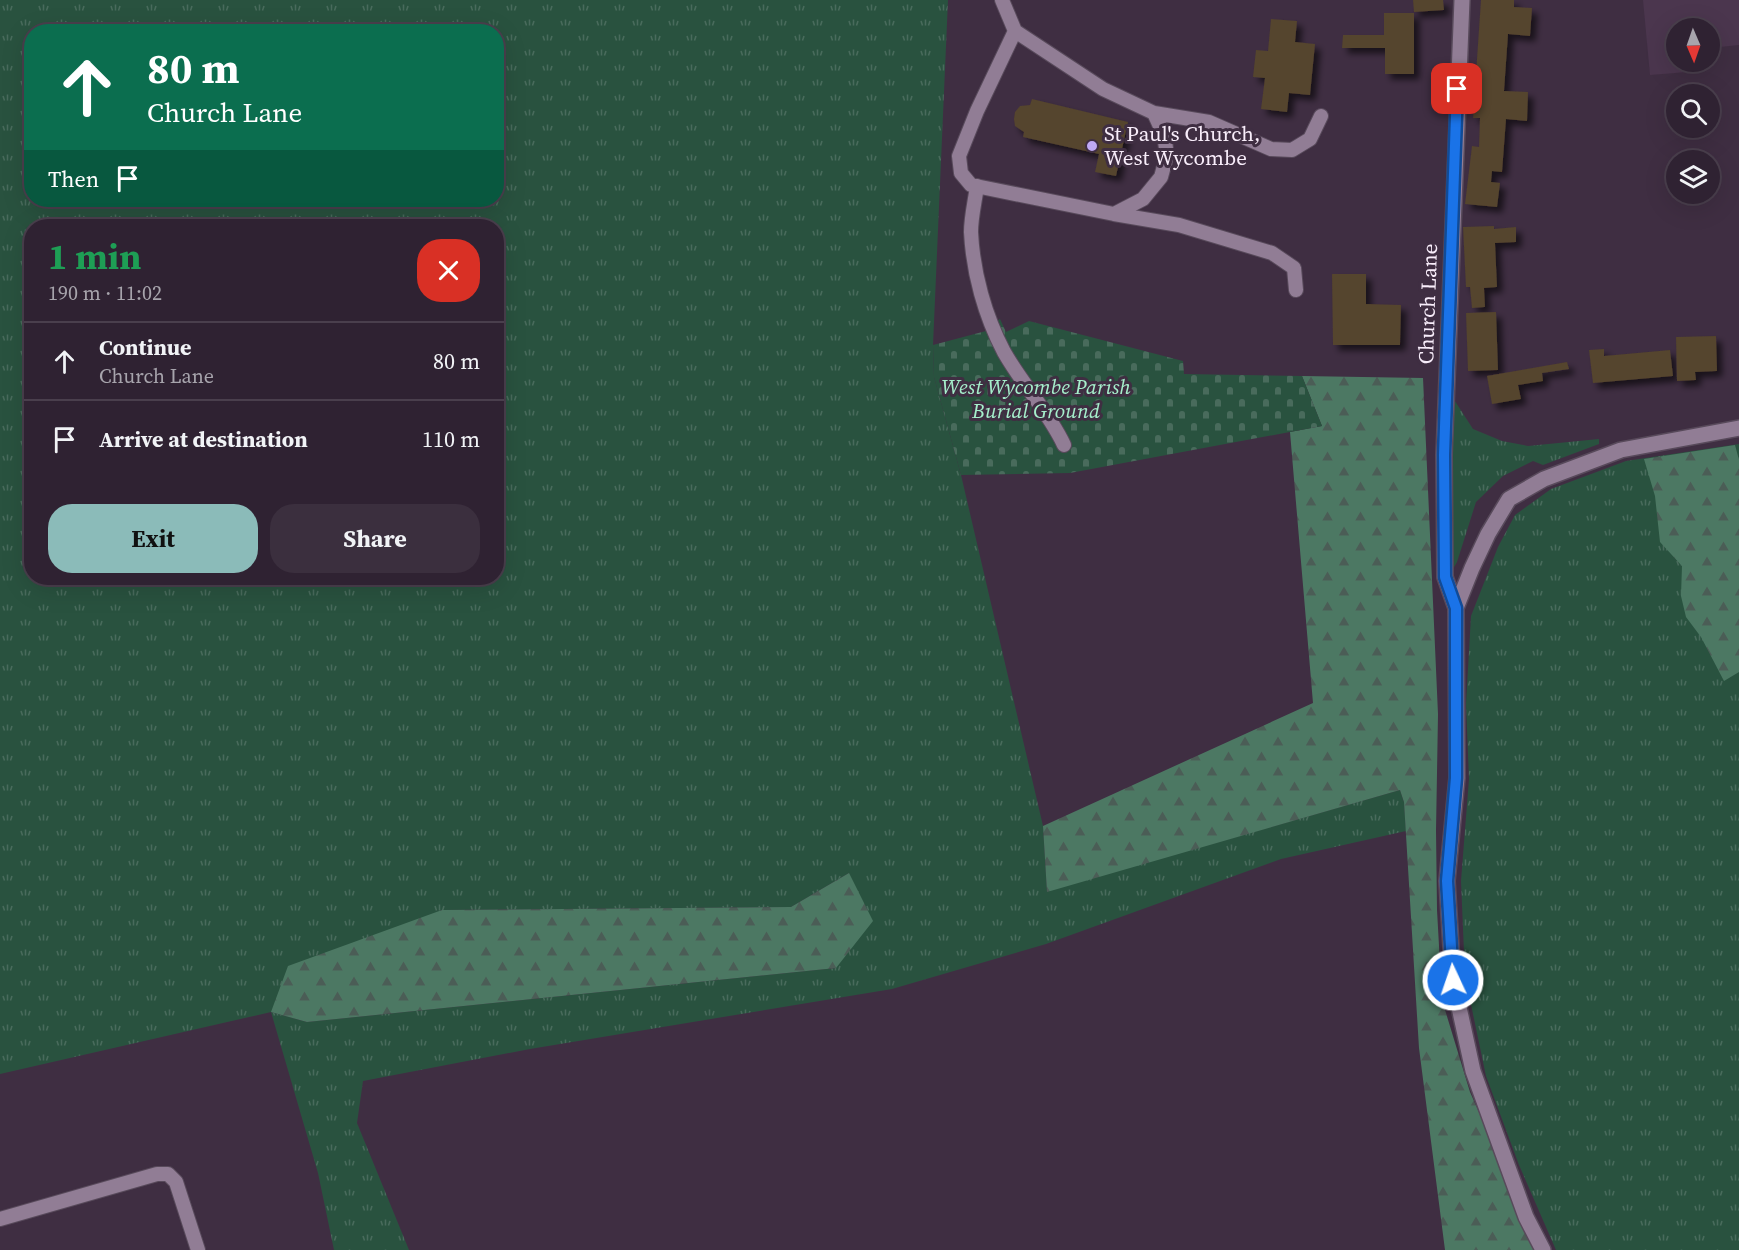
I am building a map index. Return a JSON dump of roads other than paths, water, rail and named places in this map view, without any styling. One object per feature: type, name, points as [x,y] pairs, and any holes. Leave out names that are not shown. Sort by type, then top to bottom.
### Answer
[{"type":"street","name":"Church Lane","points":[[1456,608],[1445,577],[1444,455],[1462,0]]},
{"type":"street","points":[[1544,1250],[1526,1216],[1473,1071],[1453,980],[1447,881],[1456,778],[1456,608],[1488,534],[1509,499],[1544,478],[1621,450],[1739,428]]},
{"type":"lane","points":[[1002,0],[1015,31],[1103,89],[1154,113],[1209,122],[1271,149],[1292,150],[1310,139],[1321,116]]},
{"type":"lane","points":[[1015,31],[977,111],[959,156],[961,174],[971,185],[1179,225],[1272,253],[1294,268],[1296,290]]},
{"type":"lane","points":[[1114,214],[1143,199],[1161,177],[1167,155],[1164,135],[1154,113]]},
{"type":"lane","points":[[977,186],[971,230],[976,273],[988,314],[1003,350],[1053,423],[1064,445]]},
{"type":"lane","points":[[0,1219],[157,1174],[168,1174],[176,1182],[198,1250]]},
{"type":"place","name":"St Paul's Church, West Wycombe","points":[[1092,146]]},
{"type":"park label","name":"West Wycombe Parish Burial Ground","points":[[1036,399]]}]
